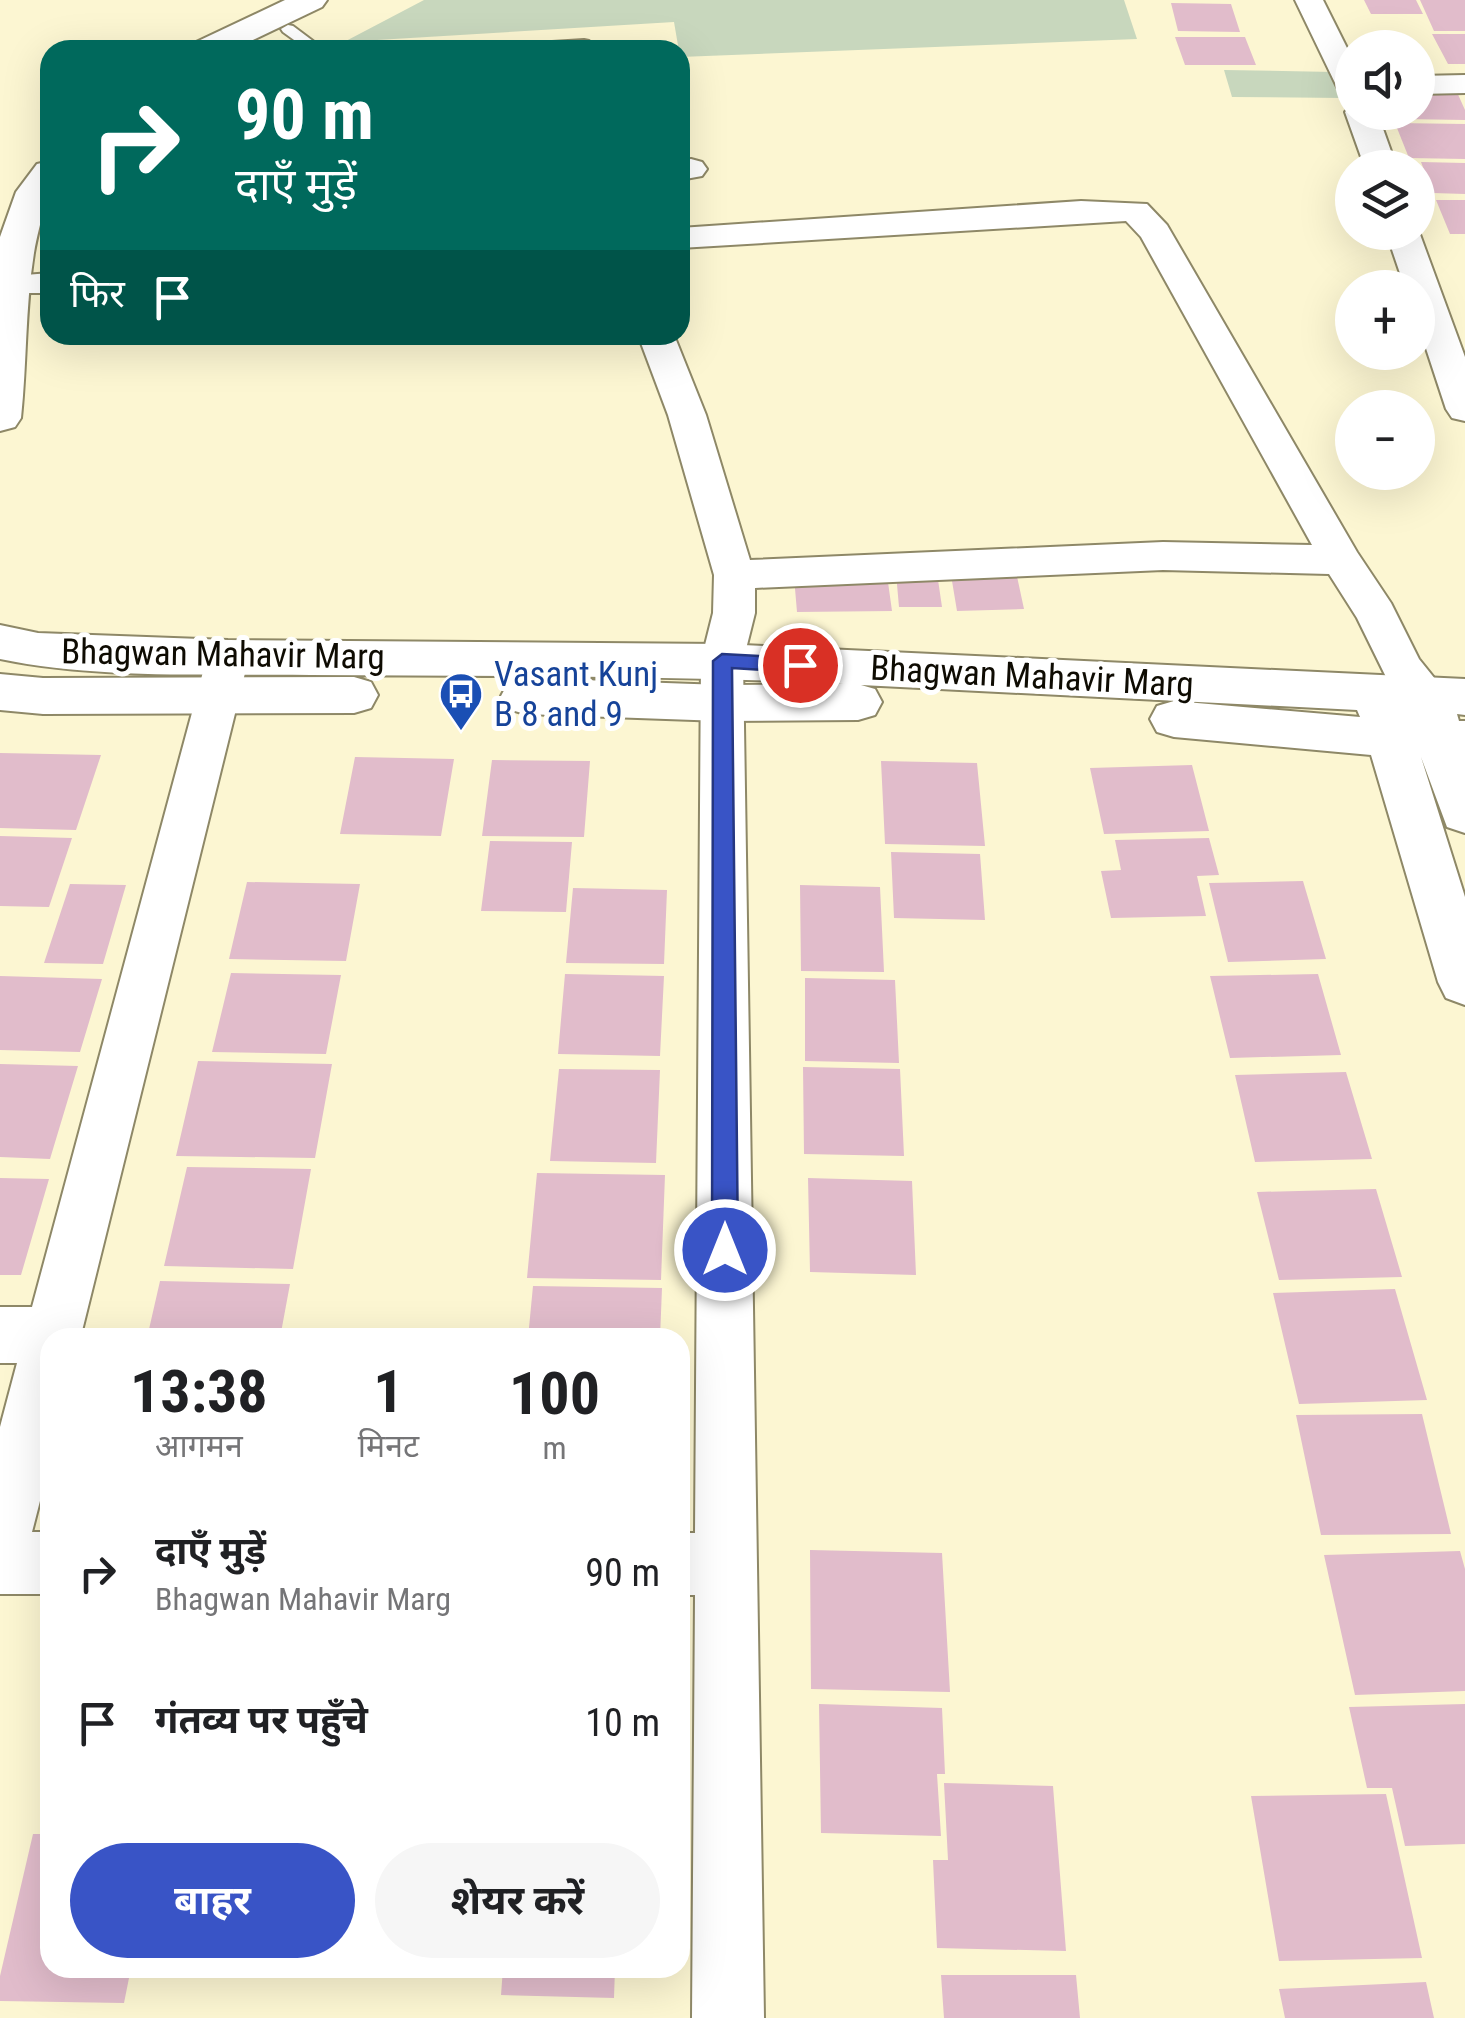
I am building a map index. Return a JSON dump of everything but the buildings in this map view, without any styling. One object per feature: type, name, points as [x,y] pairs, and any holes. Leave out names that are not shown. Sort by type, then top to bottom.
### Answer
[{"type":"street","points":[[227,40],[311,0]]},
{"type":"street","points":[[267,40],[345,0]]},
{"type":"street","points":[[1308,0],[1335,52]]},
{"type":"street","points":[[1435,84],[1465,84]]},
{"type":"street","points":[[0,179],[40,149]]},
{"type":"street","points":[[0,415],[10,286],[36,210],[34,188],[40,182]]},
{"type":"street","points":[[690,237],[1081,210],[1135,211],[1155,232],[1341,560],[1376,614],[1402,668],[1450,718],[1465,814]]},
{"type":"street","points":[[1410,250],[1465,409]]},
{"type":"street","points":[[10,286],[40,284]]},
{"type":"street","points":[[660,345],[687,415],[734,574],[734,613],[722,682],[703,1564],[728,2018]]},
{"type":"street","points":[[734,574],[1164,556],[1341,560]]},
{"type":"street","name":"Bhagwan Mahavir Marg","points":[[0,642],[224,677],[460,693],[722,682],[860,702],[1450,718]]},
{"type":"street","points":[[42,1328],[224,677]]},
{"type":"street","name":"Bhagwan Mahavir Marg","points":[[0,692],[224,677]]},
{"type":"street","points":[[1383,716],[1465,982]]},
{"type":"street","points":[[0,1540],[39,1338]]},
{"type":"street","points":[[0,1563],[40,1563]]},
{"type":"lane","points":[[288,29],[304,40]]},
{"type":"green space","points":[[424,0],[1124,0],[1137,39],[690,57],[690,40],[677,40],[674,22],[348,40]]},
{"type":"green space","points":[[1224,70],[1335,75],[1335,98],[1232,97]]},
{"type":"place","name":"Vasant Kunj B 8 and 9","points":[[461,732]]},
{"type":"route","points":[[725,1250],[722,661],[800,665]]}]
